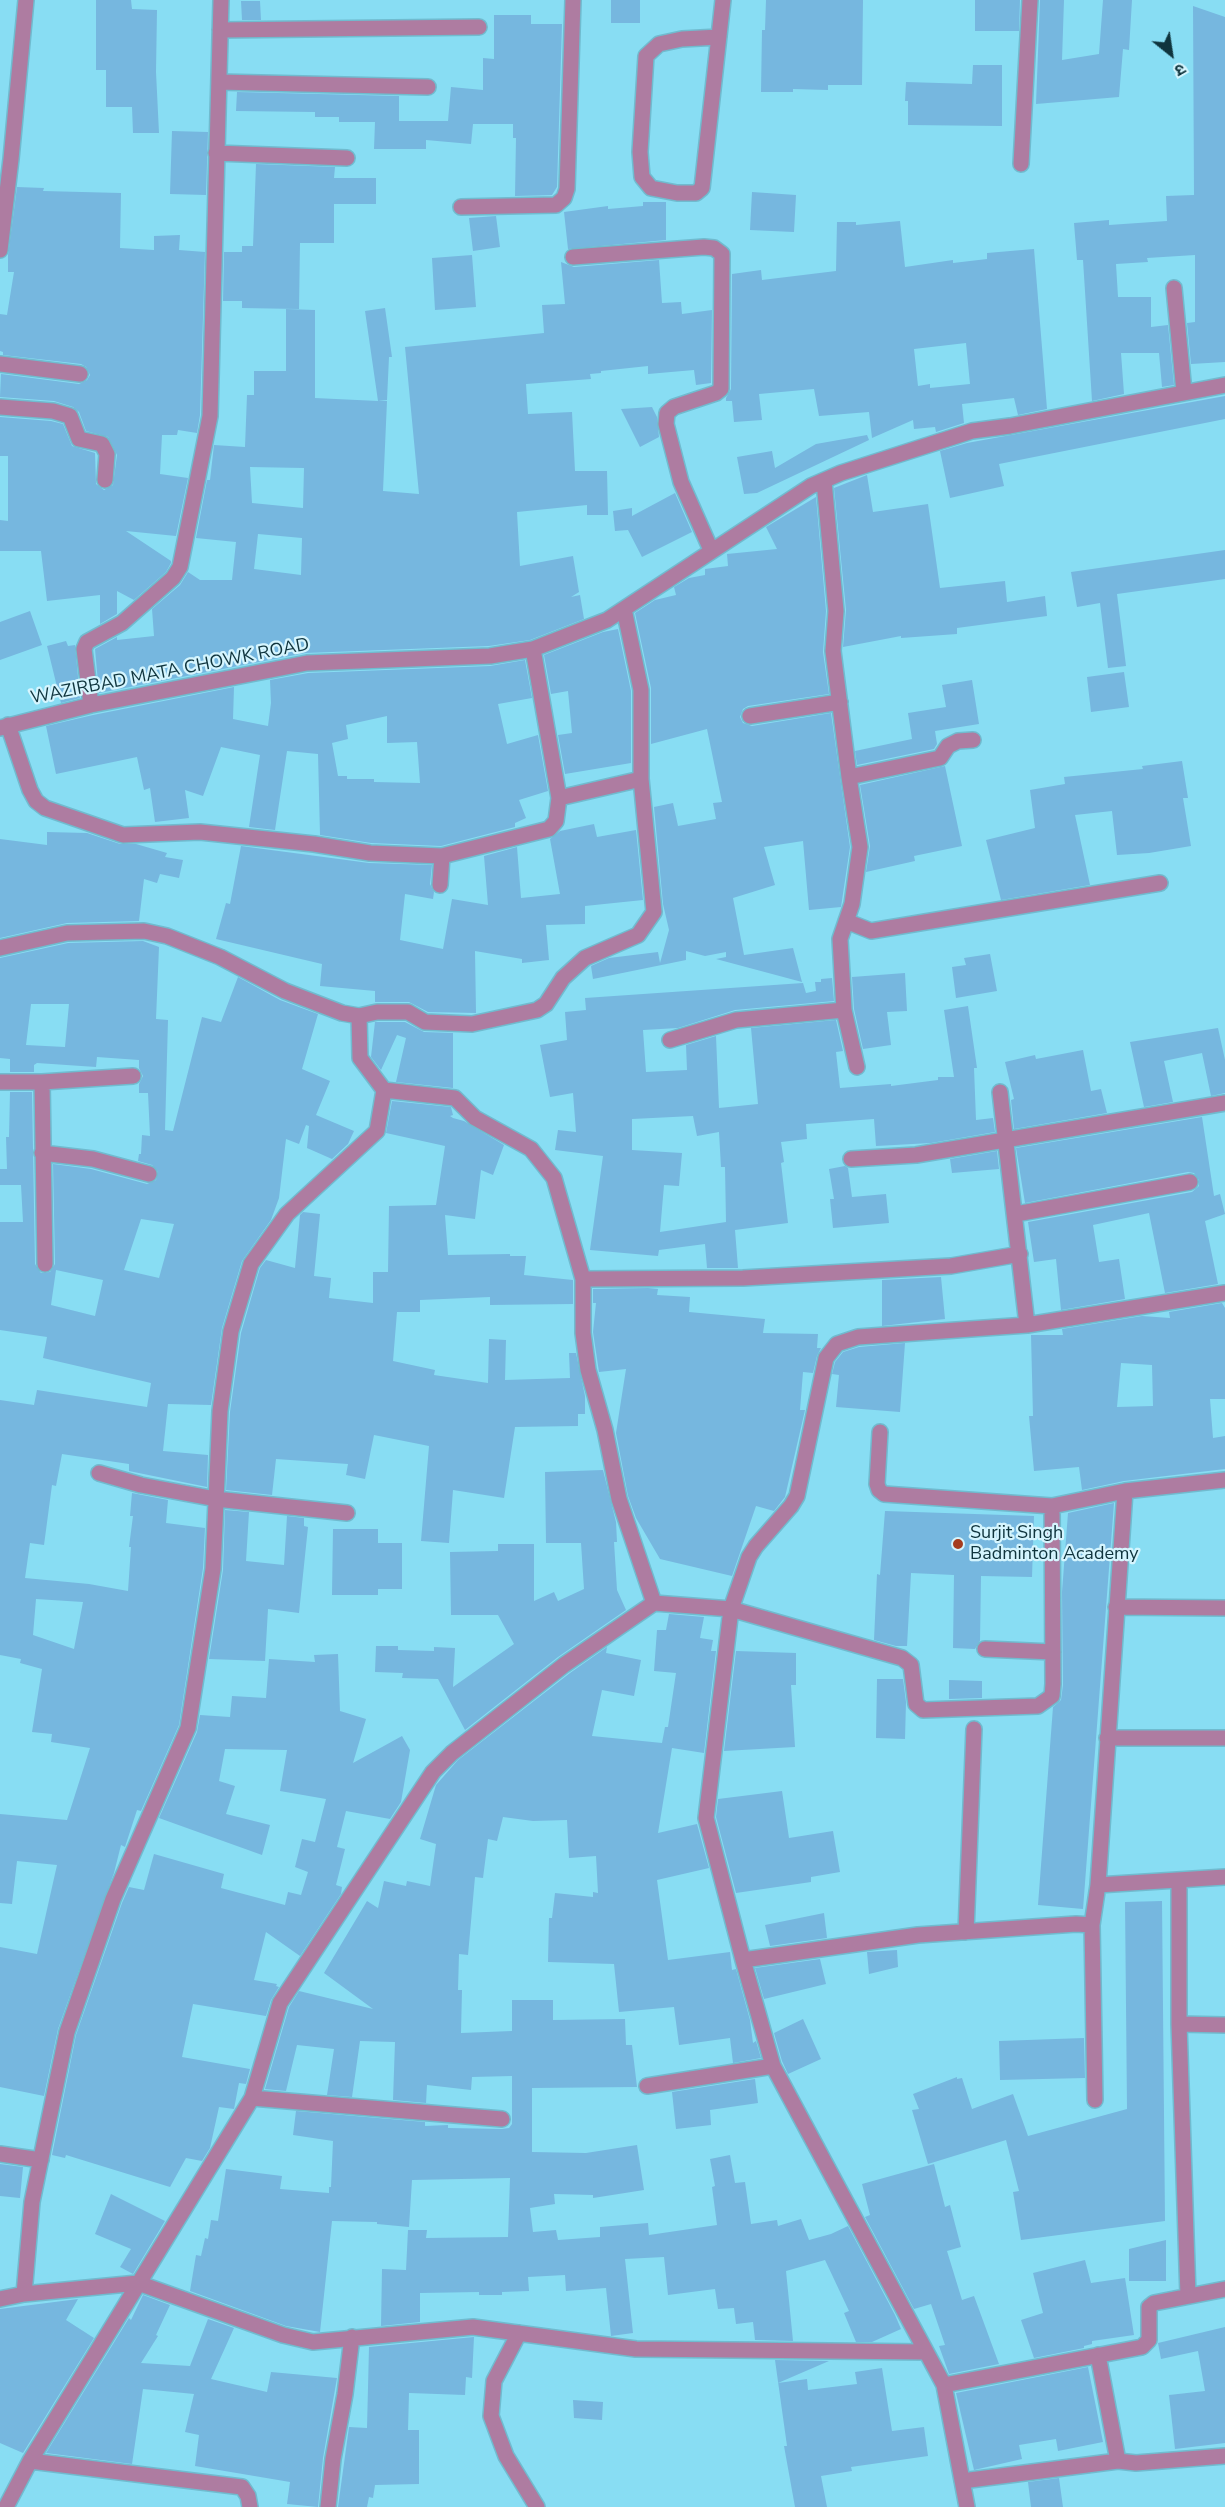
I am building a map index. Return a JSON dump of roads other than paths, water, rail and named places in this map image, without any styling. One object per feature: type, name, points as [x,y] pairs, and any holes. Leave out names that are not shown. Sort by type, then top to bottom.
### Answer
[{"type":"street","points":[[0,250],[6,158],[26,0]]},
{"type":"street","points":[[91,705],[84,649],[87,642],[122,623],[173,578],[180,567],[210,416],[221,0]]},
{"type":"street","points":[[461,207],[556,205],[564,198],[567,189],[573,0]]},
{"type":"street","points":[[719,37],[682,39],[659,44],[646,56],[640,152],[642,177],[651,188],[677,193],[696,193],[702,188],[719,37],[723,0]]},
{"type":"street","points":[[1021,164],[1030,0]]},
{"type":"street","points":[[220,30],[479,27]]},
{"type":"street","points":[[219,82],[428,87]]},
{"type":"street","points":[[216,153],[347,158]]},
{"type":"street","points":[[573,257],[704,247],[714,248],[722,254],[721,390],[674,406],[667,413],[666,424],[681,482],[711,550]]},
{"type":"street","points":[[1174,288],[1184,392]]},
{"type":"street","points":[[0,364],[80,374]]},
{"type":"street","name":"WAZIRBAD MATA CHOWK ROAD","points":[[4,727],[91,705],[307,663],[490,657],[533,649],[607,620],[811,486],[853,469],[972,431],[1010,426],[1225,385]]},
{"type":"street","points":[[0,407],[53,411],[70,416],[79,439],[102,444],[107,454],[105,480]]},
{"type":"street","points":[[824,481],[836,611],[833,651],[860,847],[852,904],[840,939],[844,1010],[857,1067]]},
{"type":"street","points":[[0,948],[68,933],[144,932],[186,943],[220,957],[285,991],[336,1011],[359,1016],[377,1012],[408,1012],[425,1022],[472,1024],[537,1010],[546,1004],[563,978],[585,958],[638,935],[654,912],[641,779],[641,690],[624,609]]},
{"type":"street","points":[[4,727],[36,801],[45,808],[123,835],[200,832],[314,844],[370,853],[442,856],[549,829],[556,821],[560,798],[533,649]]},
{"type":"street","points":[[750,716],[840,702]]},
{"type":"street","points":[[849,777],[940,758],[948,746],[958,741],[973,740]]},
{"type":"street","points":[[560,798],[641,779]]},
{"type":"street","points":[[440,885],[442,856]]},
{"type":"street","points":[[846,921],[871,931],[1160,883]]},
{"type":"street","points":[[670,1040],[736,1020],[844,1010]]},
{"type":"street","points":[[24,2294],[32,2202],[67,2032],[113,1899],[188,1728],[213,1569],[220,1411],[231,1331],[251,1264],[287,1214],[377,1131],[384,1090],[360,1058],[359,1016]]},
{"type":"street","points":[[0,1082],[42,1082],[133,1076]]},
{"type":"street","points":[[42,1082],[45,1264]]},
{"type":"street","points":[[384,1090],[454,1098],[475,1118],[531,1149],[554,1178],[584,1279],[583,1333],[588,1370],[606,1430],[620,1499],[654,1603]]},
{"type":"street","points":[[1000,1092],[1016,1214],[1027,1325]]},
{"type":"street","points":[[851,1159],[916,1155],[1225,1103]]},
{"type":"street","points":[[42,1154],[93,1159],[148,1174]]},
{"type":"street","points":[[1016,1214],[1190,1182]]},
{"type":"street","points":[[584,1279],[743,1278],[951,1266],[1020,1254]]},
{"type":"street","points":[[967,2507],[944,2385],[774,2066],[743,1960],[706,1818],[731,1610],[749,1557],[797,1496],[826,1358],[837,1344],[858,1337],[1027,1325],[1225,1293]]},
{"type":"street","points":[[880,1432],[877,1484],[879,1490],[884,1494],[1052,1506],[1125,1491],[1225,1480]]},
{"type":"street","points":[[99,1473],[141,1485],[216,1499],[348,1513]]},
{"type":"street","points":[[1095,2100],[1092,1925],[1098,1885],[1125,1491]]},
{"type":"street","points":[[6,2507],[30,2461],[252,2098],[280,2003],[433,1772],[452,1753],[564,1665],[654,1603],[731,1610],[902,1658],[911,1665],[916,1704],[922,1710],[1038,1706],[1052,1696],[1052,1506]]},
{"type":"street","points":[[1116,1607],[1225,1608]]},
{"type":"street","points":[[985,1649],[1053,1652]]},
{"type":"street","points":[[966,1932],[974,1729]]},
{"type":"street","points":[[1107,1738],[1225,1738]]},
{"type":"street","points":[[1098,1885],[1225,1878]]},
{"type":"street","points":[[1179,1880],[1179,2024],[1188,2296]]},
{"type":"street","points":[[743,1960],[918,1935],[1076,1924],[1092,1925]]},
{"type":"street","points":[[1179,2024],[1225,2025]]},
{"type":"street","points":[[647,2086],[774,2066]]},
{"type":"street","points":[[252,2098],[502,2119]]},
{"type":"street","points":[[0,2154],[41,2160]]},
{"type":"street","points":[[0,2299],[24,2294],[138,2283],[283,2335],[313,2342],[473,2327],[636,2349],[926,2352]]},
{"type":"street","points":[[944,2385],[1147,2345],[1149,2307],[1160,2300],[1225,2289]]},
{"type":"street","points":[[519,2333],[495,2381],[491,2416],[506,2456],[537,2507]]},
{"type":"street","points":[[328,2507],[352,2337]]},
{"type":"street","points":[[1098,2355],[1118,2461]]},
{"type":"street","points":[[962,2481],[1118,2461],[1136,2463],[1225,2456]]},
{"type":"street","points":[[30,2461],[242,2487],[248,2496],[250,2507]]},
{"type":"place","name":"Surjit Singh Badminton Academy","points":[[958,1544]]}]
